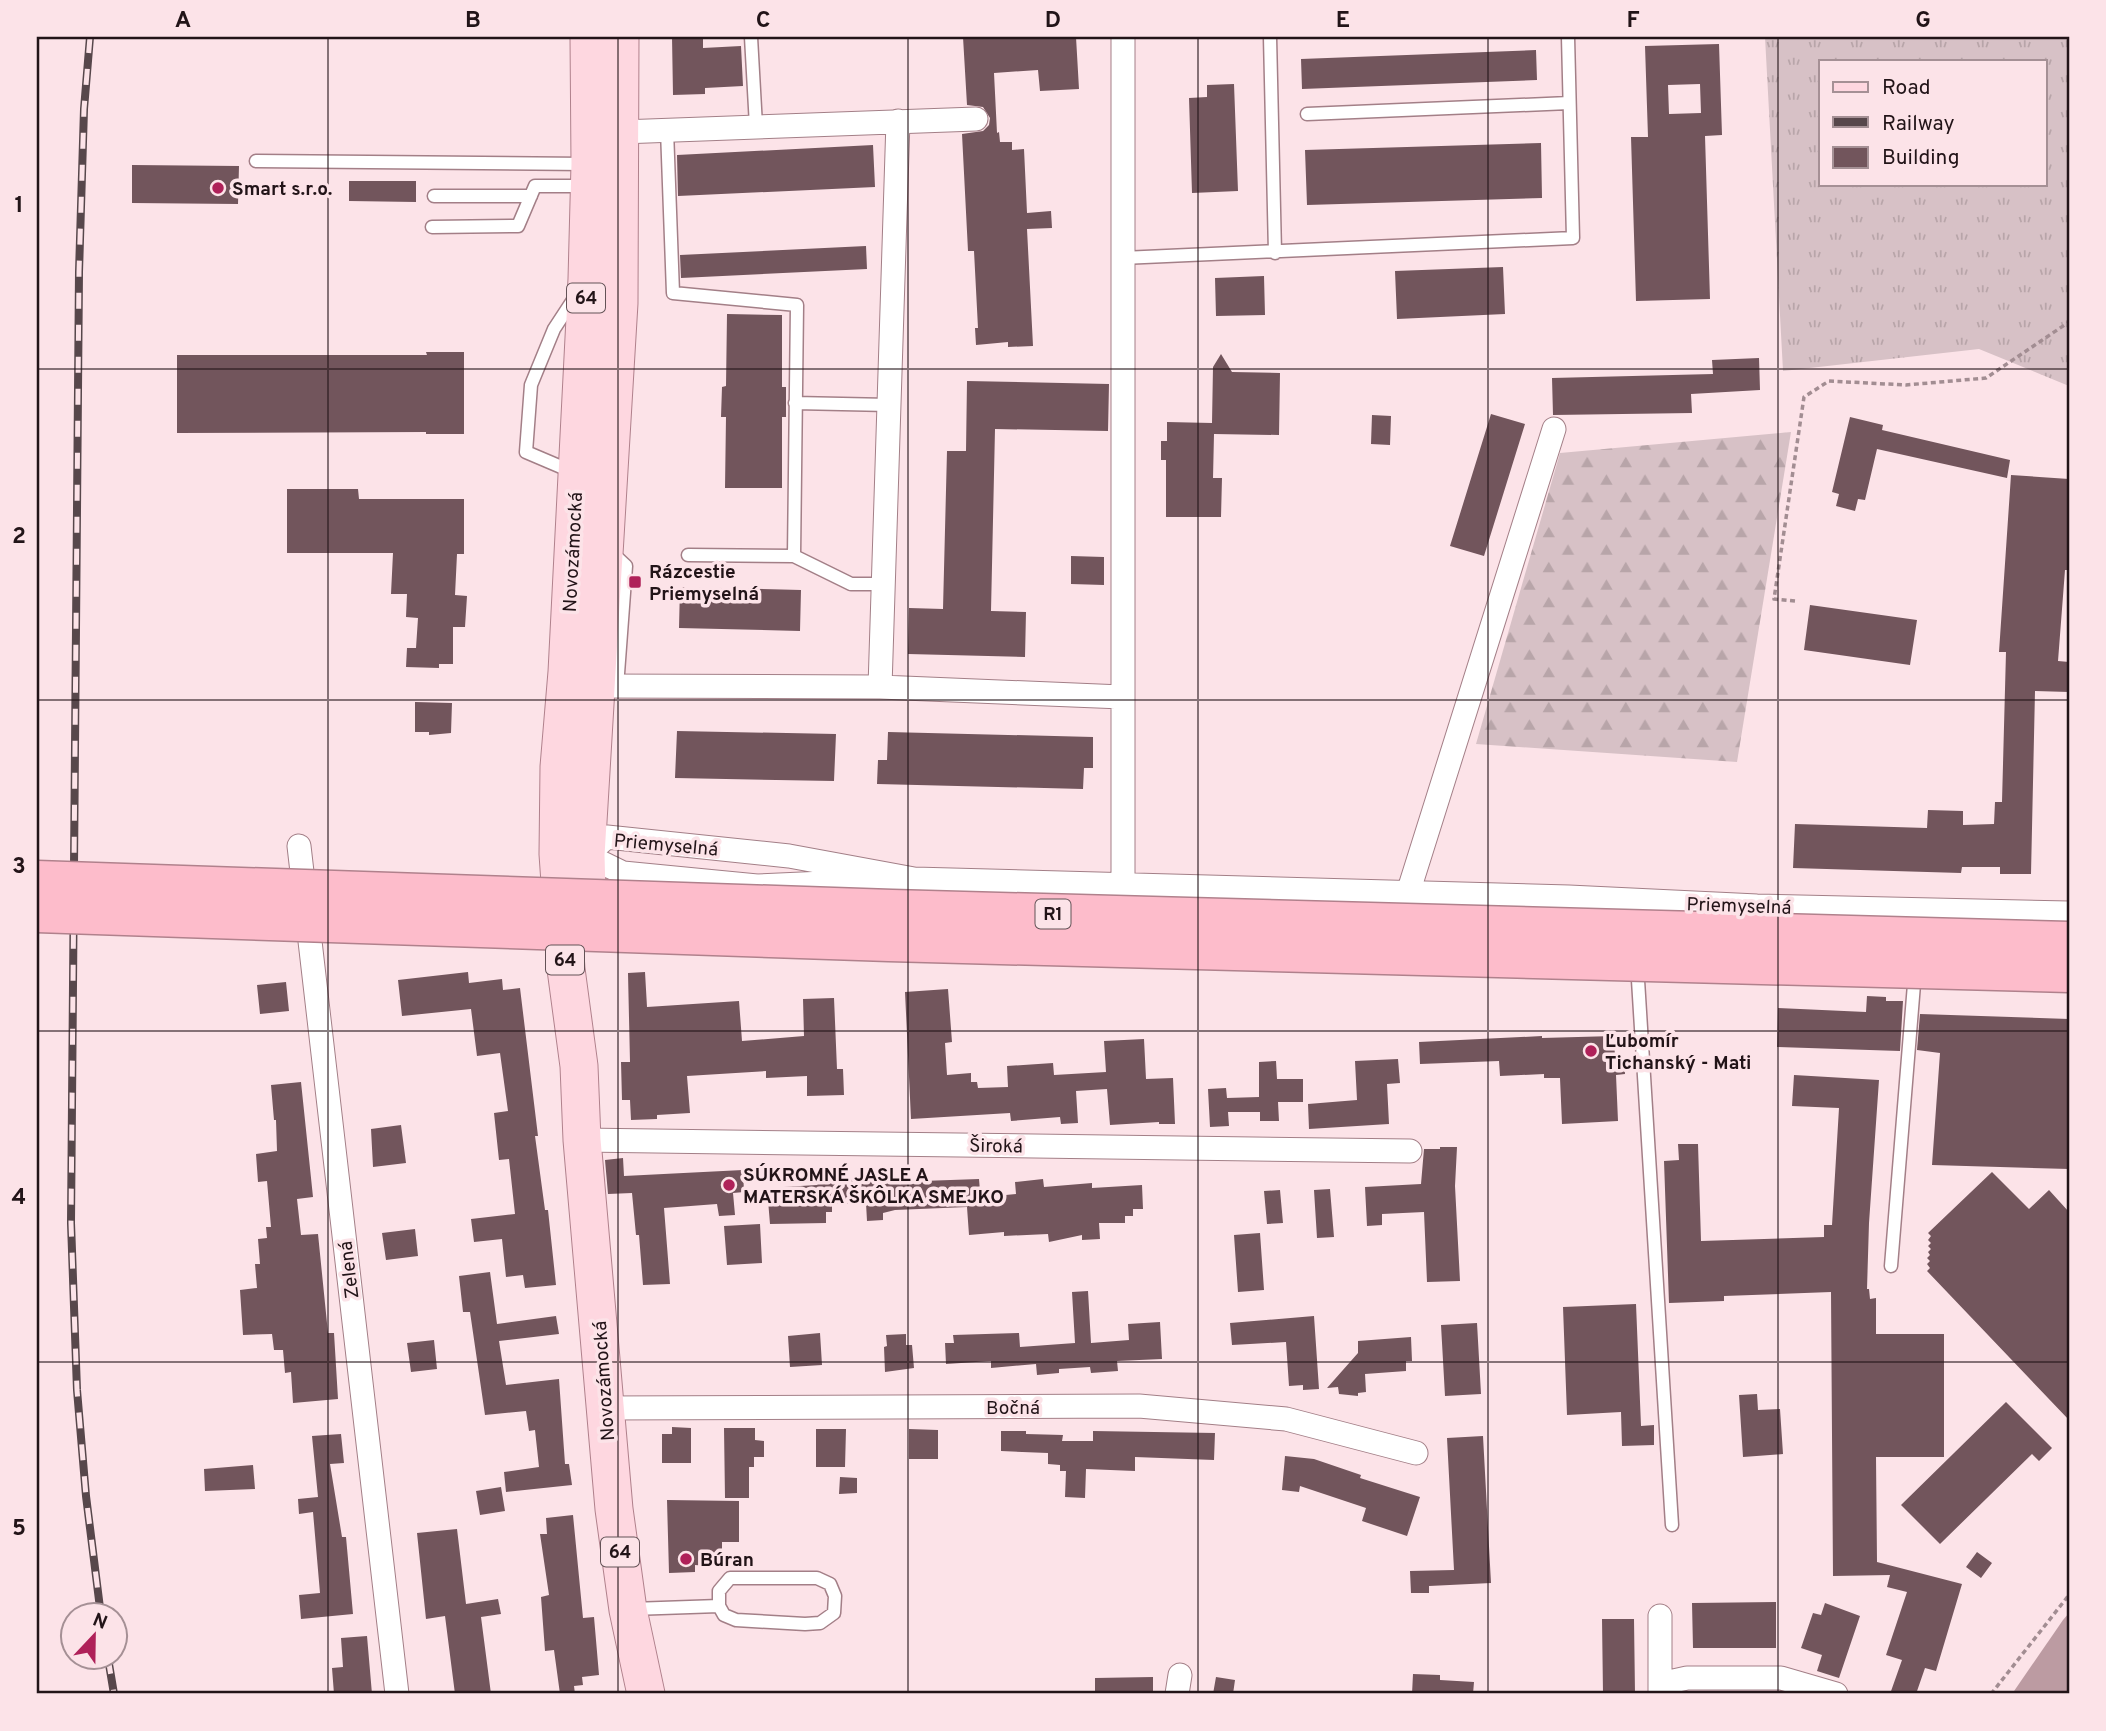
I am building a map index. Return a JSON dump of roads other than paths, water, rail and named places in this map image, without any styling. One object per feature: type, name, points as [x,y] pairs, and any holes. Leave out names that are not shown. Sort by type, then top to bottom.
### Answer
[{"type":"highway","name":"R1","points":[[37,880],[866,909],[2069,941]]},
{"type":"highway","name":"R1","points":[[37,913],[889,942],[2069,973]]},
{"type":"main road","name":"Novozámocká","points":[[589,37],[590,175],[587,279],[592,476],[604,545],[606,687],[572,854],[566,969],[579,1066],[582,1140],[614,1509],[628,1610],[646,1694]]},
{"type":"main road","name":"Novozámocká","points":[[572,854],[559,767],[566,672],[592,476],[619,303],[620,37]]},
{"type":"street","points":[[1122,37],[1124,885]]},
{"type":"street","points":[[621,132],[976,119]]},
{"type":"street","points":[[880,687],[898,121]]},
{"type":"street","points":[[1408,893],[1554,429]]},
{"type":"street","points":[[606,687],[880,687],[1122,697]]},
{"type":"street","name":"Priemyselná","points":[[572,854],[607,837],[789,856],[914,879]]},
{"type":"street","name":"Zelená","points":[[299,846],[397,1694]]},
{"type":"street","name":"Priemyselná","points":[[572,854],[623,873],[757,886],[914,879],[2069,913]]},
{"type":"street","name":"Široká","points":[[582,1140],[1410,1151]]},
{"type":"street","name":"Bočná","points":[[604,1408],[1139,1406],[1286,1419],[1416,1453]]},
{"type":"street","points":[[1660,1616],[1660,1689],[1687,1678],[1781,1678],[1836,1694]]},
{"type":"lane","points":[[751,37],[756,126]]},
{"type":"lane","points":[[1270,37],[1275,253]]},
{"type":"lane","points":[[1122,258],[1573,238],[1567,37]]},
{"type":"lane","points":[[1307,114],[1569,103]]},
{"type":"lane","points":[[667,130],[673,293],[797,305],[794,556]]},
{"type":"lane","points":[[256,161],[590,175]]},
{"type":"lane","points":[[432,227],[518,226],[535,186],[590,175]]},
{"type":"lane","points":[[434,196],[531,196]]},
{"type":"lane","points":[[587,279],[554,328],[531,385],[526,452],[592,476]]},
{"type":"lane","points":[[795,403],[890,405]]},
{"type":"lane","points":[[688,555],[794,556],[851,584],[884,584]]},
{"type":"lane","points":[[1633,901],[1672,1525]]},
{"type":"lane","points":[[1891,1266],[1920,908]]},
{"type":"lane","points":[[730,1578],[817,1578],[830,1584],[835,1596],[834,1614],[820,1623],[736,1620],[724,1615],[719,1606],[719,1591],[730,1578]]},
{"type":"lane","points":[[628,1610],[719,1606]]},
{"type":"railway","points":[[90,37],[84,109],[79,272],[71,1223],[77,1390],[86,1496],[99,1602]]},
{"type":"railway","points":[[110,1672],[114,1694]]},
{"type":"place","name":"Smart s.r.o.","points":[[218,188]]},
{"type":"place","name":"Rázcestie Priemyselná","points":[[635,582]]},
{"type":"place","name":"Ľubomír Tichanský - Mati","points":[[1591,1051]]},
{"type":"place","name":"SÚKROMNÉ JASLE A MATERSKÁ ŠKÔLKA SMEJKO","points":[[729,1185]]},
{"type":"place","name":"Búran","points":[[686,1559]]}]
